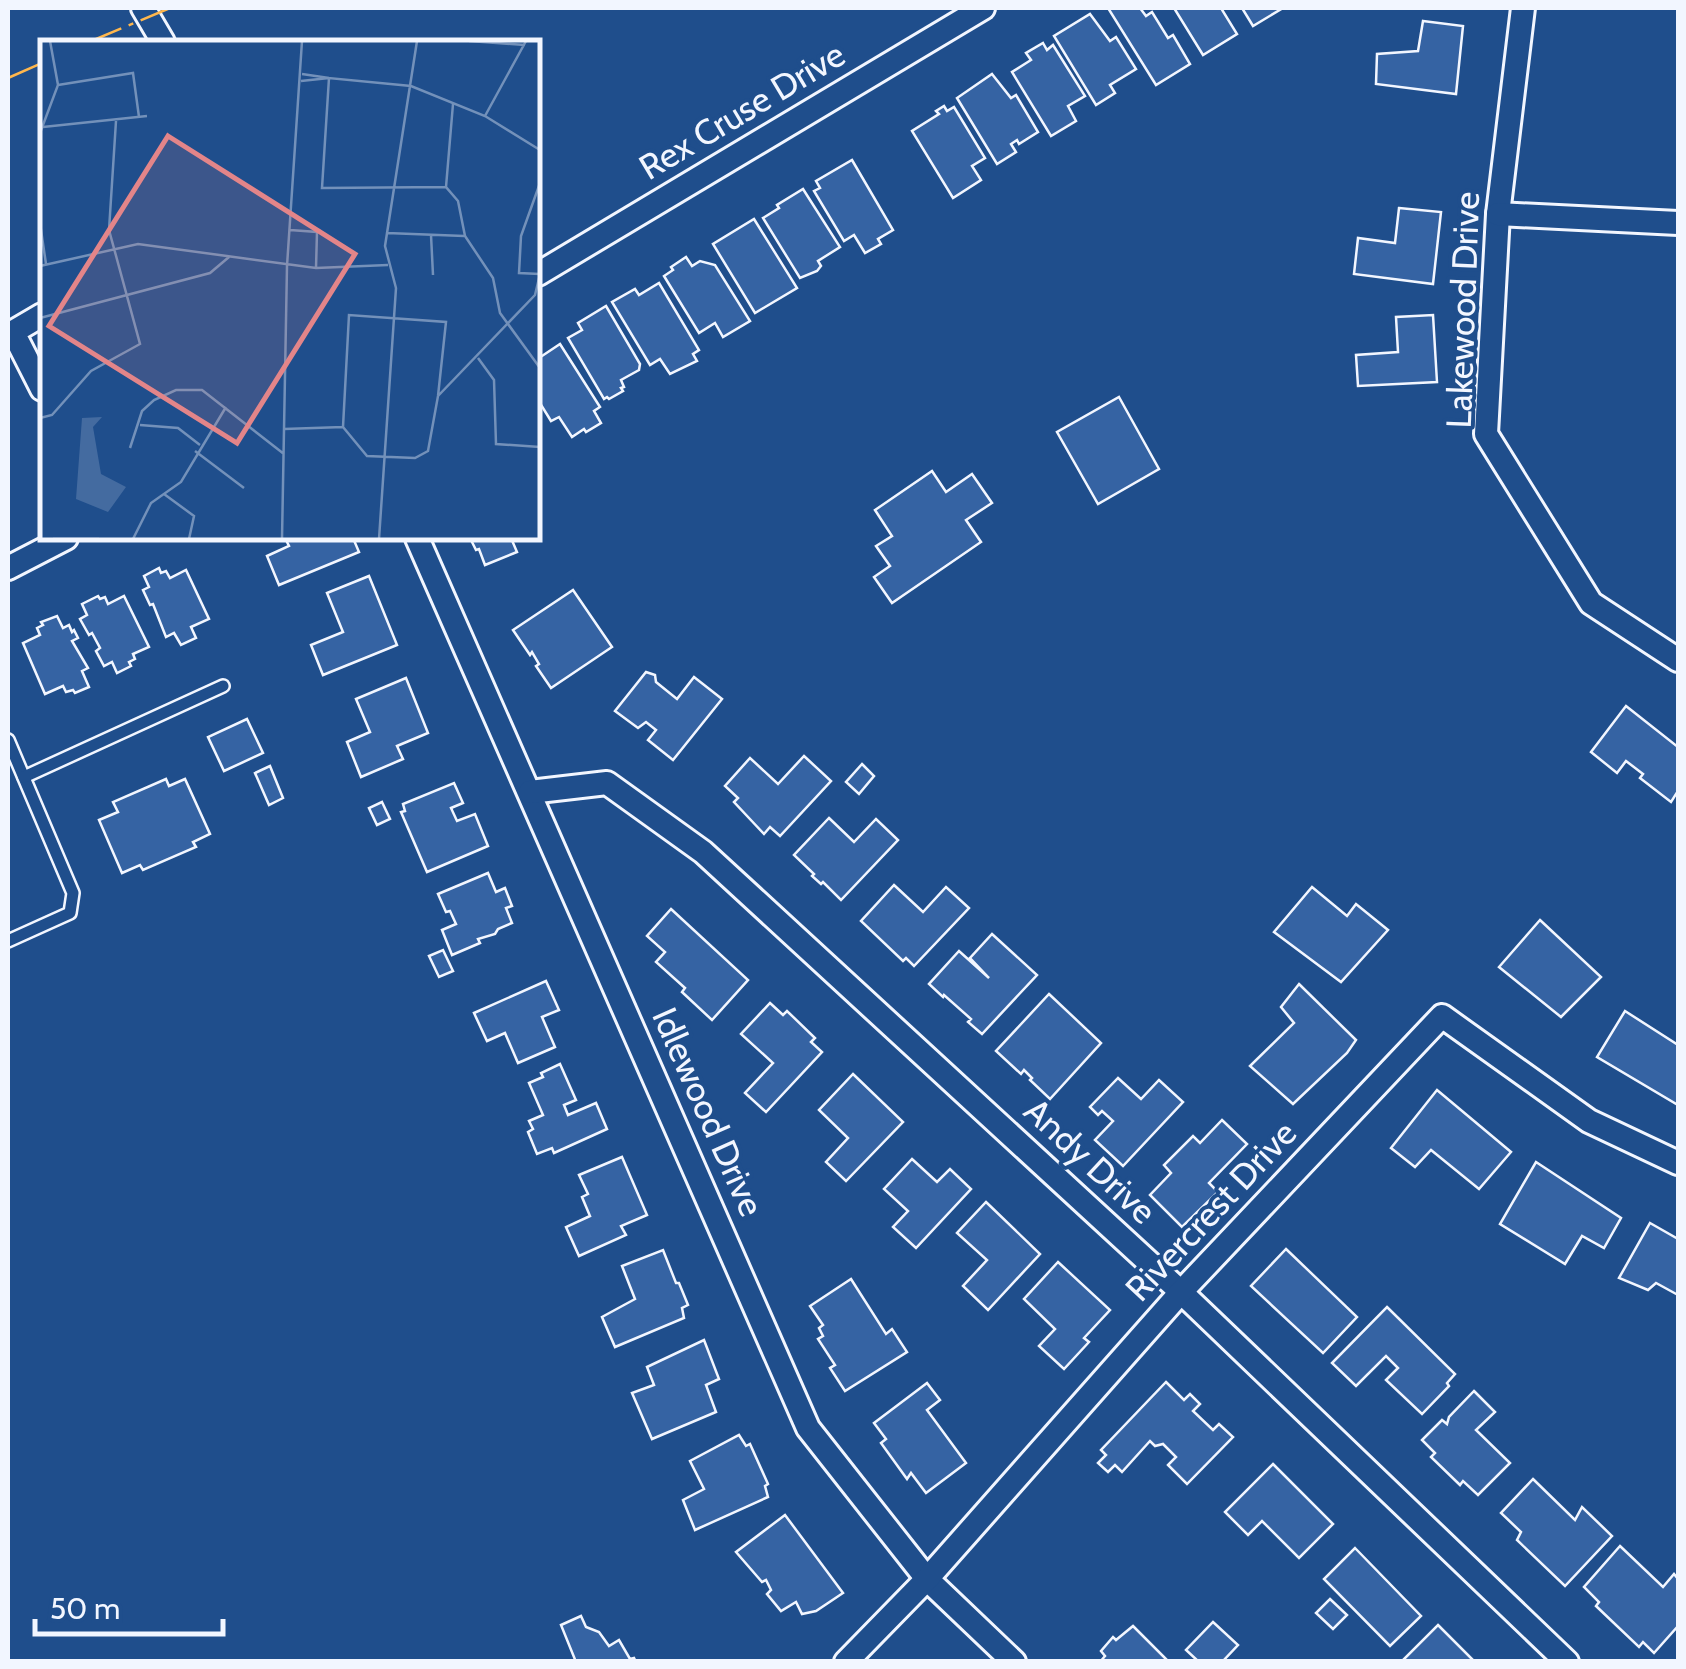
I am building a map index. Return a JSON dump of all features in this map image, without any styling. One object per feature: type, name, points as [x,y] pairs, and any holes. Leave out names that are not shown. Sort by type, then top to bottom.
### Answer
[{"type":"street","points":[[143,8],[162,40]]},
{"type":"street","name":"Rex Cruse Drive","points":[[540,273],[983,8]]},
{"type":"street","name":"Lakewood Drive","points":[[1523,8],[1498,214],[1486,434],[1591,602],[1678,660]]},
{"type":"street","points":[[1498,214],[1678,223]]},
{"type":"street","points":[[40,316],[13,332],[40,384]]},
{"type":"street","points":[[8,568],[62,540]]},
{"type":"street","name":"Idlewood Drive","points":[[418,540],[808,1428],[927,1580],[1014,1662]]},
{"type":"street","name":"Andy Drive","points":[[530,792],[607,784],[703,852],[1181,1292],[1567,1662]]},
{"type":"street","name":"Rivercrest Drive","points":[[846,1662],[927,1580],[1181,1292],[1442,1016],[1589,1121],[1678,1163]]},
{"type":"lane","points":[[24,778],[223,686]]},
{"type":"lane","points":[[8,740],[74,893],[70,913],[8,941]]},
{"type":"building","points":[[1108,8],[1140,8],[1146,16],[1152,12],[1168,38],[1173,35],[1190,64],[1156,85]]},
{"type":"building","points":[[1174,8],[1221,8],[1237,34],[1203,55]]},
{"type":"building","points":[[1242,8],[1283,8],[1253,26]]},
{"type":"building","points":[[1090,14],[1110,41],[1116,37],[1136,69],[1110,85],[1115,93],[1096,105],[1054,36]]},
{"type":"building","points":[[1423,21],[1463,26],[1456,94],[1376,84],[1377,54],[1418,51]]},
{"type":"building","points":[[1043,43],[1047,50],[1053,45],[1085,96],[1068,106],[1076,121],[1051,136],[1012,72],[1031,60],[1026,53]]},
{"type":"building","points":[[992,74],[1011,98],[1016,95],[1038,132],[1019,144],[1017,140],[1011,144],[1016,152],[997,164],[957,98]]},
{"type":"building","points":[[944,106],[947,111],[954,107],[985,158],[972,166],[981,180],[953,198],[912,131],[939,114],[936,111]]},
{"type":"building","points":[[852,160],[893,230],[878,239],[881,244],[865,253],[854,235],[844,241],[814,191],[820,188],[816,181]]},
{"type":"building","points":[[803,189],[840,247],[818,261],[821,266],[817,271],[800,278],[763,218]]},
{"type":"building","points":[[1399,208],[1441,212],[1433,284],[1354,274],[1358,238],[1395,243]]},
{"type":"building","points":[[754,219],[797,288],[755,313],[713,244]]},
{"type":"building","points":[[686,257],[692,266],[700,261],[715,265],[750,321],[723,337],[715,323],[699,333],[664,276]]},
{"type":"building","points":[[659,283],[699,350],[693,354],[697,361],[670,374],[660,359],[650,365],[612,302],[635,289],[639,295]]},
{"type":"building","points":[[606,306],[640,364],[639,370],[621,380],[623,391],[609,399],[604,399],[568,338],[582,330],[578,323]]},
{"type":"building","points":[[1433,315],[1437,382],[1358,386],[1356,355],[1398,352],[1396,317]]},
{"type":"building","points":[[560,344],[600,407],[594,411],[601,423],[572,437],[559,417],[551,421],[540,403],[540,357]]},
{"type":"building","points":[[1119,397],[1159,469],[1098,504],[1057,432]]},
{"type":"building","points":[[932,471],[946,492],[972,474],[992,503],[966,520],[981,542],[892,603],[874,577],[890,566],[876,546],[892,536],[875,510]]},
{"type":"building","points":[[286,540],[354,540],[359,552],[279,585],[267,556],[289,546]]},
{"type":"building","points":[[471,540],[512,540],[517,552],[485,565],[479,549]]},
{"type":"building","points":[[159,568],[170,578],[186,570],[209,619],[191,627],[196,638],[181,645],[174,633],[166,637],[143,590],[149,587],[144,576]]},
{"type":"building","points":[[369,576],[397,645],[323,675],[311,645],[343,632],[327,593]]},
{"type":"building","points":[[573,590],[612,647],[551,688],[532,652],[530,655],[513,630]]},
{"type":"building","points":[[124,596],[149,647],[133,654],[131,666],[117,673],[112,662],[104,666],[96,651],[100,648],[80,619],[87,615],[82,604],[105,597],[108,604]]},
{"type":"building","points":[[57,616],[63,628],[69,625],[74,630],[78,638],[72,641],[88,668],[82,671],[89,687],[75,693],[66,692],[63,686],[45,694],[23,643],[40,635],[37,628],[43,625],[41,622]]},
{"type":"building","points":[[646,672],[655,675],[656,682],[677,699],[694,677],[722,699],[673,760],[648,740],[656,730],[646,722],[638,728],[615,711]]},
{"type":"building","points":[[406,678],[428,733],[397,746],[403,759],[361,777],[347,742],[370,732],[356,699]]},
{"type":"building","points":[[1626,706],[1678,747],[1678,791],[1671,802],[1640,778],[1643,774],[1626,761],[1617,773],[1591,752]]},
{"type":"building","points":[[247,719],[263,753],[224,771],[208,737]]},
{"type":"building","points":[[804,756],[831,781],[780,836],[770,827],[764,834],[734,802],[738,798],[725,786],[750,758],[778,784]]},
{"type":"building","points":[[862,764],[874,776],[859,794],[846,782]]},
{"type":"building","points":[[270,766],[283,798],[269,805],[255,773]]},
{"type":"building","points":[[166,779],[169,786],[185,779],[210,834],[193,842],[196,847],[143,870],[140,865],[122,873],[99,820],[118,812],[113,802]]},
{"type":"building","points":[[454,783],[463,803],[451,808],[457,821],[475,814],[488,846],[427,872],[401,812],[405,811],[403,804]]},
{"type":"building","points":[[382,802],[390,819],[377,825],[369,808]]},
{"type":"building","points":[[829,818],[854,842],[876,819],[898,840],[841,900],[794,855]]},
{"type":"building","points":[[488,873],[496,892],[505,888],[512,906],[506,908],[512,923],[452,955],[442,930],[456,924],[438,894]]},
{"type":"building","points":[[894,885],[923,912],[946,887],[969,908],[914,966],[906,958],[903,961],[861,921]]},
{"type":"building","points":[[1312,887],[1347,916],[1356,904],[1388,930],[1341,982],[1274,932]]},
{"type":"building","points":[[671,909],[748,980],[712,1020],[656,962],[665,952],[647,936]]},
{"type":"building","points":[[1540,920],[1601,977],[1561,1017],[1499,967]]},
{"type":"building","points":[[992,934],[1037,975],[982,1034],[968,1022],[971,1019],[929,984],[959,951],[989,978],[970,958]]},
{"type":"building","points":[[443,950],[453,971],[439,977],[429,956]]},
{"type":"building","points":[[546,981],[559,1010],[542,1017],[555,1047],[518,1063],[505,1033],[487,1041],[474,1013]]},
{"type":"building","points":[[1299,984],[1356,1040],[1293,1104],[1250,1066],[1294,1023],[1281,1007]]},
{"type":"building","points":[[1049,994],[1101,1043],[1050,1099],[1024,1070],[1021,1074],[996,1051]]},
{"type":"building","points":[[770,1003],[783,1015],[787,1011],[815,1038],[811,1042],[822,1052],[766,1112],[745,1093],[773,1063],[741,1034]]},
{"type":"building","points":[[1625,1011],[1678,1045],[1678,1105],[1597,1057]]},
{"type":"building","points":[[560,1064],[576,1100],[564,1105],[568,1115],[596,1103],[607,1129],[554,1153],[552,1148],[537,1154],[528,1132],[533,1129],[529,1121],[543,1115],[529,1083]]},
{"type":"building","points":[[853,1074],[903,1122],[846,1181],[826,1162],[848,1138],[819,1110]]},
{"type":"building","points":[[1118,1078],[1141,1099],[1159,1080],[1183,1102],[1123,1166],[1095,1140],[1113,1121],[1090,1107]]},
{"type":"building","points":[[1437,1090],[1511,1152],[1479,1189],[1431,1150],[1415,1167],[1391,1148]]},
{"type":"building","points":[[1222,1120],[1247,1144],[1209,1183],[1218,1192],[1182,1227],[1150,1195],[1171,1173],[1164,1165],[1193,1136],[1200,1143]]},
{"type":"building","points":[[622,1157],[647,1215],[621,1226],[626,1235],[579,1256],[566,1227],[590,1216],[582,1197],[588,1194],[579,1175]]},
{"type":"building","points":[[912,1159],[937,1182],[950,1169],[971,1189],[916,1248],[893,1227],[908,1211],[884,1189]]},
{"type":"building","points":[[1536,1162],[1621,1218],[1604,1248],[1582,1236],[1565,1264],[1500,1224]]},
{"type":"building","points":[[986,1202],[1040,1254],[988,1310],[963,1286],[987,1260],[957,1233]]},
{"type":"building","points":[[1650,1223],[1678,1239],[1678,1295],[1656,1283],[1648,1290],[1619,1278]]},
{"type":"building","points":[[1286,1249],[1357,1317],[1323,1353],[1251,1286]]},
{"type":"building","points":[[663,1250],[688,1305],[682,1308],[684,1318],[615,1347],[602,1317],[635,1299],[622,1266]]},
{"type":"building","points":[[1058,1262],[1110,1310],[1084,1338],[1089,1342],[1064,1369],[1039,1346],[1055,1329],[1024,1299]]},
{"type":"building","points":[[851,1279],[886,1334],[892,1329],[907,1352],[845,1391],[830,1368],[835,1365],[818,1339],[823,1336],[819,1328],[823,1325],[810,1306]]},
{"type":"building","points":[[1387,1307],[1455,1374],[1447,1383],[1449,1386],[1422,1414],[1386,1380],[1398,1368],[1386,1356],[1356,1386],[1332,1363]]},
{"type":"building","points":[[704,1340],[719,1379],[706,1385],[716,1412],[652,1439],[632,1393],[654,1385],[647,1367]]},
{"type":"building","points":[[1166,1382],[1184,1400],[1190,1394],[1200,1404],[1193,1411],[1213,1430],[1219,1424],[1233,1437],[1187,1484],[1168,1465],[1176,1457],[1163,1444],[1155,1446],[1150,1441],[1122,1472],[1115,1465],[1108,1472],[1098,1463],[1106,1455],[1101,1450]]},
{"type":"building","points":[[927,1383],[940,1400],[927,1410],[966,1463],[926,1493],[911,1473],[907,1479],[881,1443],[886,1439],[874,1423]]},
{"type":"building","points":[[1474,1391],[1495,1412],[1476,1430],[1510,1463],[1478,1495],[1463,1481],[1460,1485],[1431,1457],[1435,1453],[1422,1440],[1442,1420],[1447,1424]]},
{"type":"building","points":[[739,1435],[746,1446],[750,1444],[768,1484],[768,1497],[695,1530],[683,1500],[704,1489],[690,1461]]},
{"type":"building","points":[[1273,1464],[1333,1524],[1299,1558],[1262,1521],[1248,1535],[1225,1512]]},
{"type":"building","points":[[1533,1479],[1575,1520],[1582,1507],[1612,1536],[1565,1586],[1517,1540],[1521,1532],[1501,1513]]},
{"type":"building","points":[[785,1515],[843,1593],[816,1611],[802,1614],[796,1602],[781,1611],[767,1594],[771,1590],[766,1580],[762,1582],[736,1552]]},
{"type":"building","points":[[1620,1546],[1663,1587],[1674,1574],[1678,1579],[1678,1626],[1654,1653],[1643,1642],[1639,1647],[1596,1606],[1599,1602],[1584,1587]]},
{"type":"building","points":[[1355,1548],[1421,1616],[1390,1646],[1324,1579]]},
{"type":"building","points":[[1330,1599],[1347,1615],[1333,1629],[1316,1613]]},
{"type":"building","points":[[581,1616],[586,1627],[599,1632],[609,1646],[619,1640],[636,1662],[576,1662],[561,1625]]},
{"type":"building","points":[[1213,1622],[1238,1645],[1222,1662],[1199,1662],[1186,1650]]},
{"type":"building","points":[[1438,1625],[1475,1662],[1401,1662]]},
{"type":"building","points":[[1133,1626],[1169,1662],[1100,1662],[1105,1656],[1101,1651],[1113,1637],[1116,1640]]},
{"type":"power","points":[[94,40],[170,8]]},
{"type":"power","points":[[8,78],[40,64]]}]
